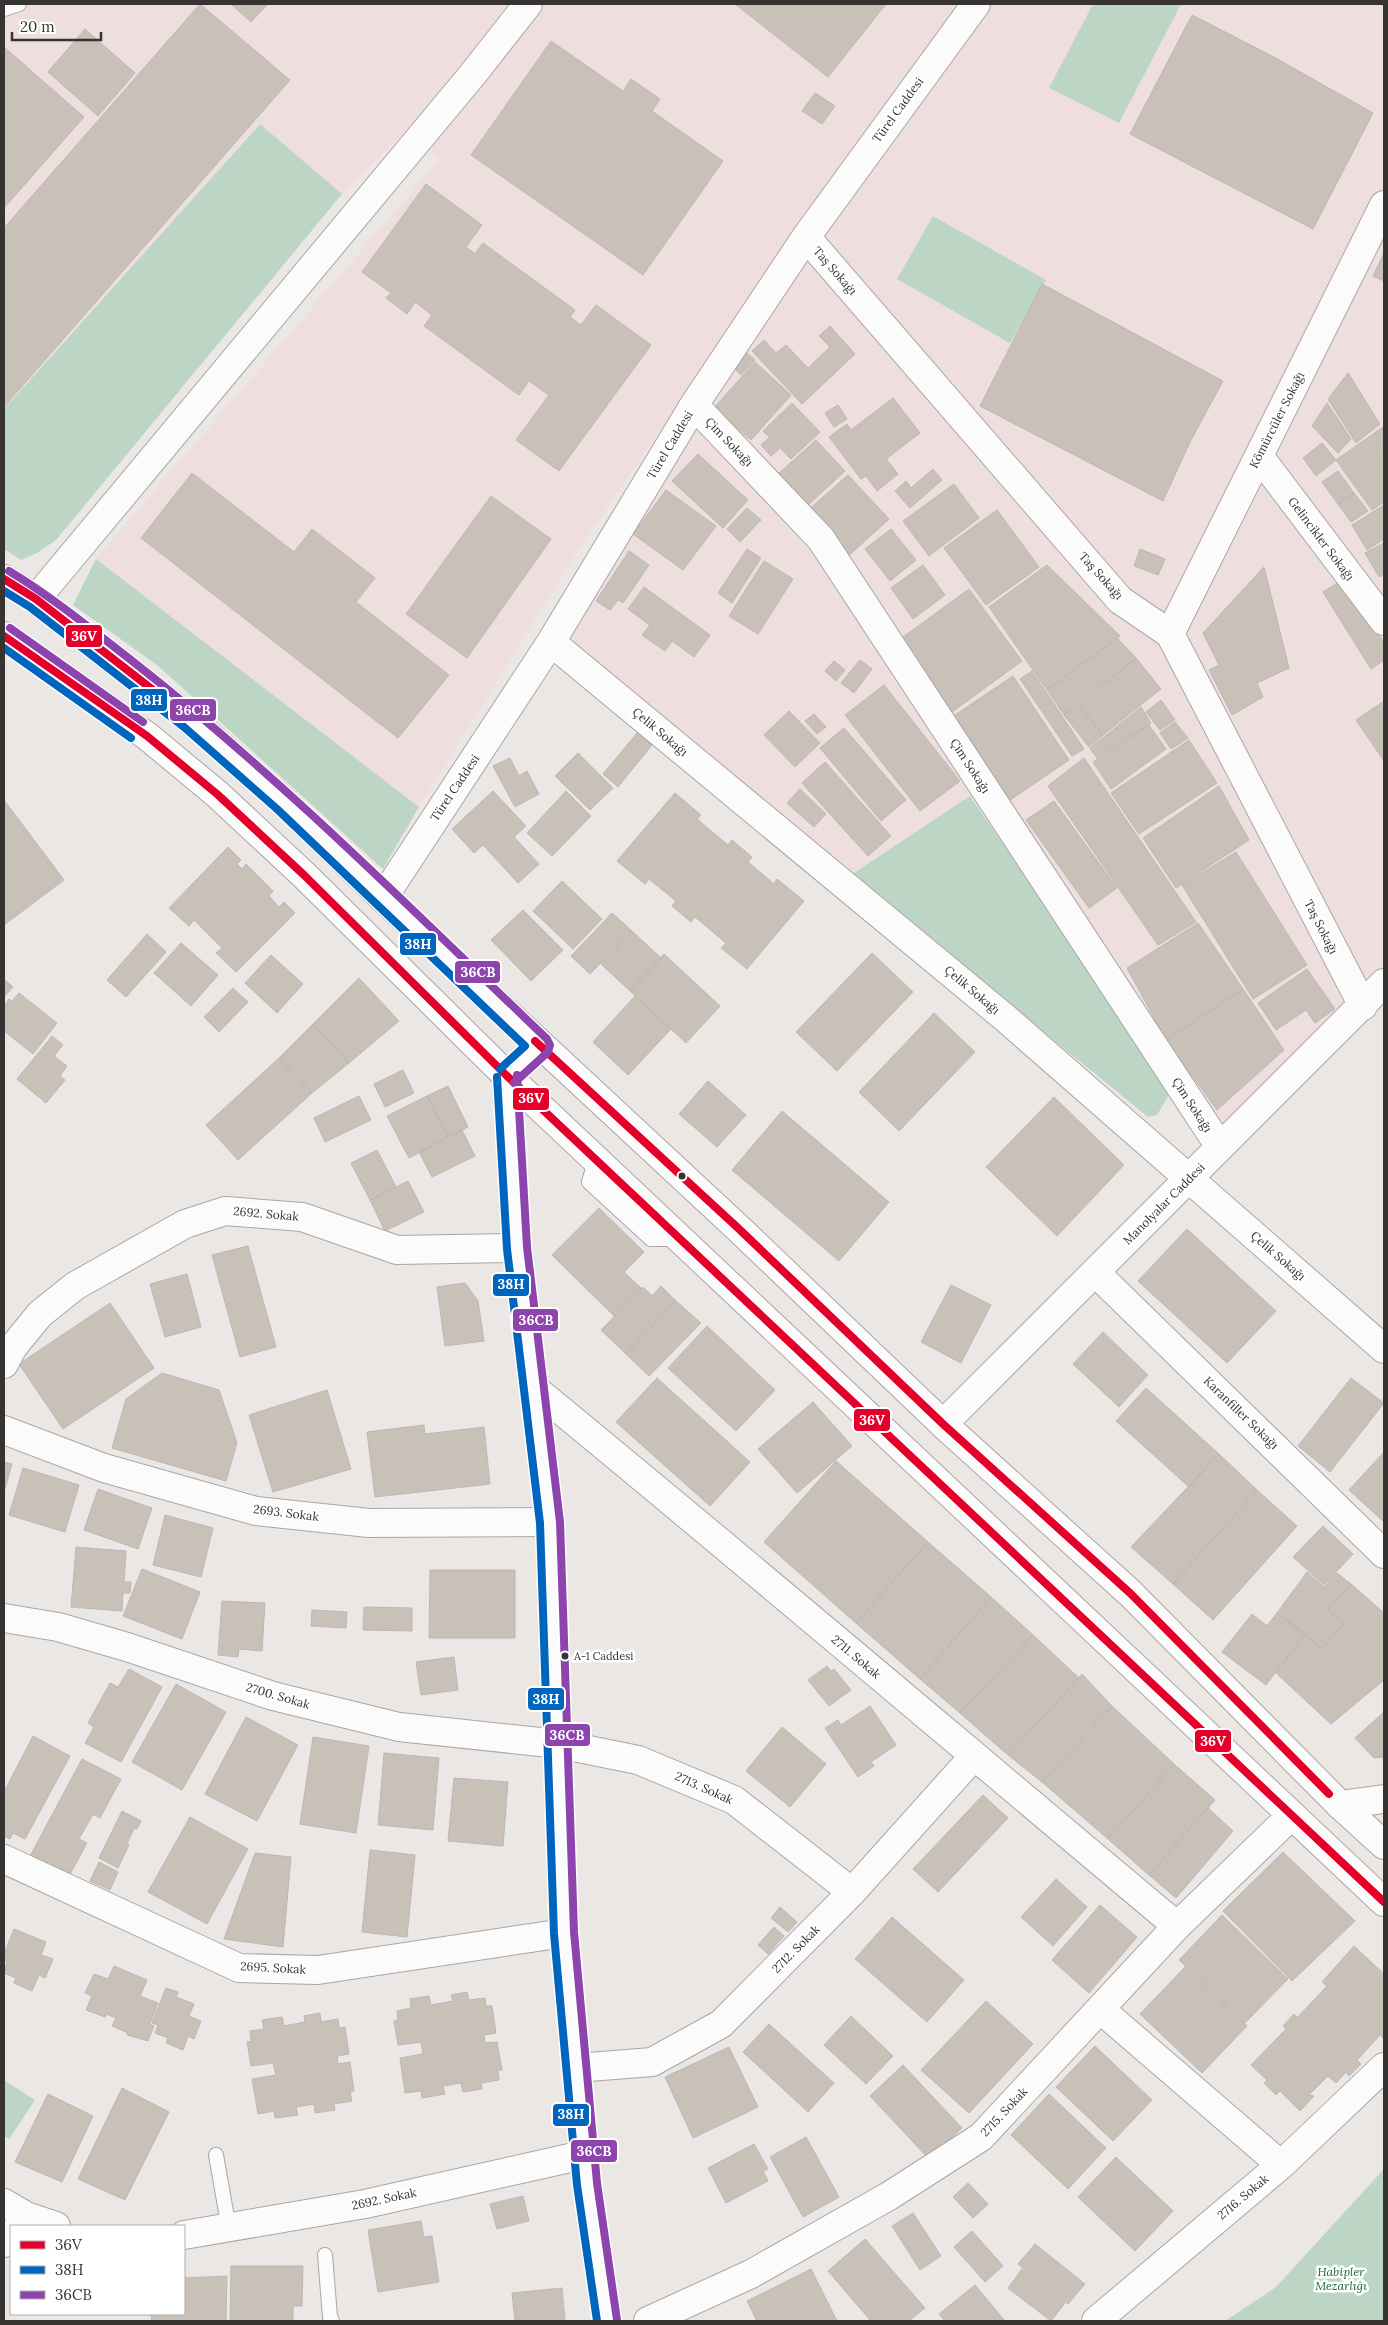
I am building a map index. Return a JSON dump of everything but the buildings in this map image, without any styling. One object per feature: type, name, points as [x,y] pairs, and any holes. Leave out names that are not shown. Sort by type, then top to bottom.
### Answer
[{"type":"street","points":[[36,599],[473,74],[528,4]]},
{"type":"street","name":"Türel Caddesi","points":[[382,898],[551,642],[694,405],[806,237],[976,4]]},
{"type":"street","name":"Kömürcüler Sokağı","points":[[1170,634],[1384,205]]},
{"type":"street","name":"Taş Sokağı","points":[[806,237],[1120,600],[1170,634],[1362,1006]]},
{"type":"street","name":"Çim Sokağı","points":[[694,405],[821,539],[1220,1147]]},
{"type":"street","name":"Gelincikler Sokağı","points":[[1259,456],[1384,622]]},
{"type":"street","points":[[4,579],[36,599],[190,719],[284,802],[382,898],[738,1228],[943,1424],[1130,1593],[1340,1805],[1384,1845]]},
{"type":"street","points":[[4,636],[147,736],[217,794],[304,875],[507,1076],[1384,1902]]},
{"type":"street","name":"Çelik Sokağı","points":[[551,642],[1004,1017],[1384,1350]]},
{"type":"street","name":"Manolyalar Caddesi","points":[[943,1424],[1384,983]]},
{"type":"street","points":[[507,1076],[540,1046]]},
{"type":"street","points":[[507,1076],[518,1248],[550,1522],[564,1933],[584,2155],[607,2321]]},
{"type":"street","name":"2692. Sokak","points":[[4,1364],[13,1347],[40,1314],[75,1286],[185,1224],[225,1211],[302,1217],[397,1250],[518,1248]]},
{"type":"street","name":"Karanfiller Sokağı","points":[[1096,1273],[1384,1554]]},
{"type":"street","name":"2711. Sokak","points":[[535,1389],[712,1535],[1177,1926]]},
{"type":"street","name":"2693. Sokak","points":[[4,1430],[104,1468],[256,1511],[369,1523],[550,1522]]},
{"type":"street","name":"2700. Sokak","points":[[4,1618],[58,1626],[175,1662],[273,1696],[399,1727],[559,1744]]},
{"type":"street","name":"2713. Sokak","points":[[559,1744],[638,1760],[734,1800],[852,1892]]},
{"type":"street","name":"2712. Sokak","points":[[576,2068],[652,2062],[721,2024],[852,1892],[974,1756]]},
{"type":"street","points":[[1292,1814],[1384,1799]]},
{"type":"street","name":"2715. Sokak","points":[[648,2321],[751,2274],[889,2196],[982,2137],[1177,1926],[1292,1814]]},
{"type":"street","name":"2695. Sokak","points":[[4,1859],[239,1968],[318,1970],[564,1933]]},
{"type":"street","points":[[1100,2009],[1281,2165]]},
{"type":"street","name":"2716. Sokak","points":[[1096,2321],[1281,2165],[1384,2067]]},
{"type":"street","name":"2692. Sokak","points":[[185,2235],[229,2229],[365,2204],[584,2155]]},
{"type":"street","points":[[14,2220],[49,2225]]},
{"type":"street","points":[[4,2243],[10,2229]]},
{"type":"lane","points":[[4,9],[20,4]]},
{"type":"lane","points":[[216,2155],[229,2229]]},
{"type":"lane","points":[[325,2255],[330,2317],[332,2321]]},
{"type":"shaded area","points":[[4,4],[1384,4],[1384,985],[1215,1149],[982,789],[851,875],[559,639],[699,373],[579,549],[419,807],[96,559],[440,159],[410,126],[342,194],[259,124],[4,409]]},
{"type":"green space","points":[[1093,4],[1181,4],[1119,123],[1049,88]]},
{"type":"green space","points":[[260,124],[342,194],[56,540],[37,553],[21,560],[4,549],[4,409]]},
{"type":"green space","points":[[933,216],[1046,280],[1010,343],[897,279]]},
{"type":"green space","points":[[96,559],[419,807],[383,869],[157,665],[73,605]]},
{"type":"green space","points":[[970,796],[1172,1090],[1157,1115],[1148,1117],[851,875]]},
{"type":"green space","points":[[4,2080],[35,2100],[9,2139],[4,2136]]},
{"type":"green space","name":"Habipler Mezarlığı","points":[[1384,2169],[1384,2321],[1225,2321],[1276,2287]]},
{"type":"transit line","name":"36CB","points":[[9,571],[56,602],[131,660],[239,750],[344,844],[547,1039],[550,1045],[548,1052],[514,1083]]},
{"type":"transit line","name":"36V","points":[[4,579],[36,599],[162,697]]},
{"type":"transit line","name":"38H","points":[[4,591],[30,607],[184,727],[277,809],[525,1046],[500,1069]]},
{"type":"transit line","name":"36CB","points":[[10,628],[143,722]]},
{"type":"transit line","name":"36V","points":[[4,636],[147,736],[217,794],[304,875],[507,1076],[1384,1902]]},
{"type":"transit line","name":"38H","points":[[4,648],[131,738]]},
{"type":"transit line","name":"36V","points":[[535,1041],[738,1228],[943,1424],[1130,1593],[1329,1794]]},
{"type":"transit line","name":"36CB","points":[[517,1075],[527,1247],[560,1522],[574,1932],[597,2183],[617,2320]]},
{"type":"transit line","name":"38H","points":[[497,1077],[507,1249],[540,1523],[554,1934],[577,2185],[597,2321]]},
{"type":"place","name":"A-1 Caddesi","points":[[565,1656]]}]
